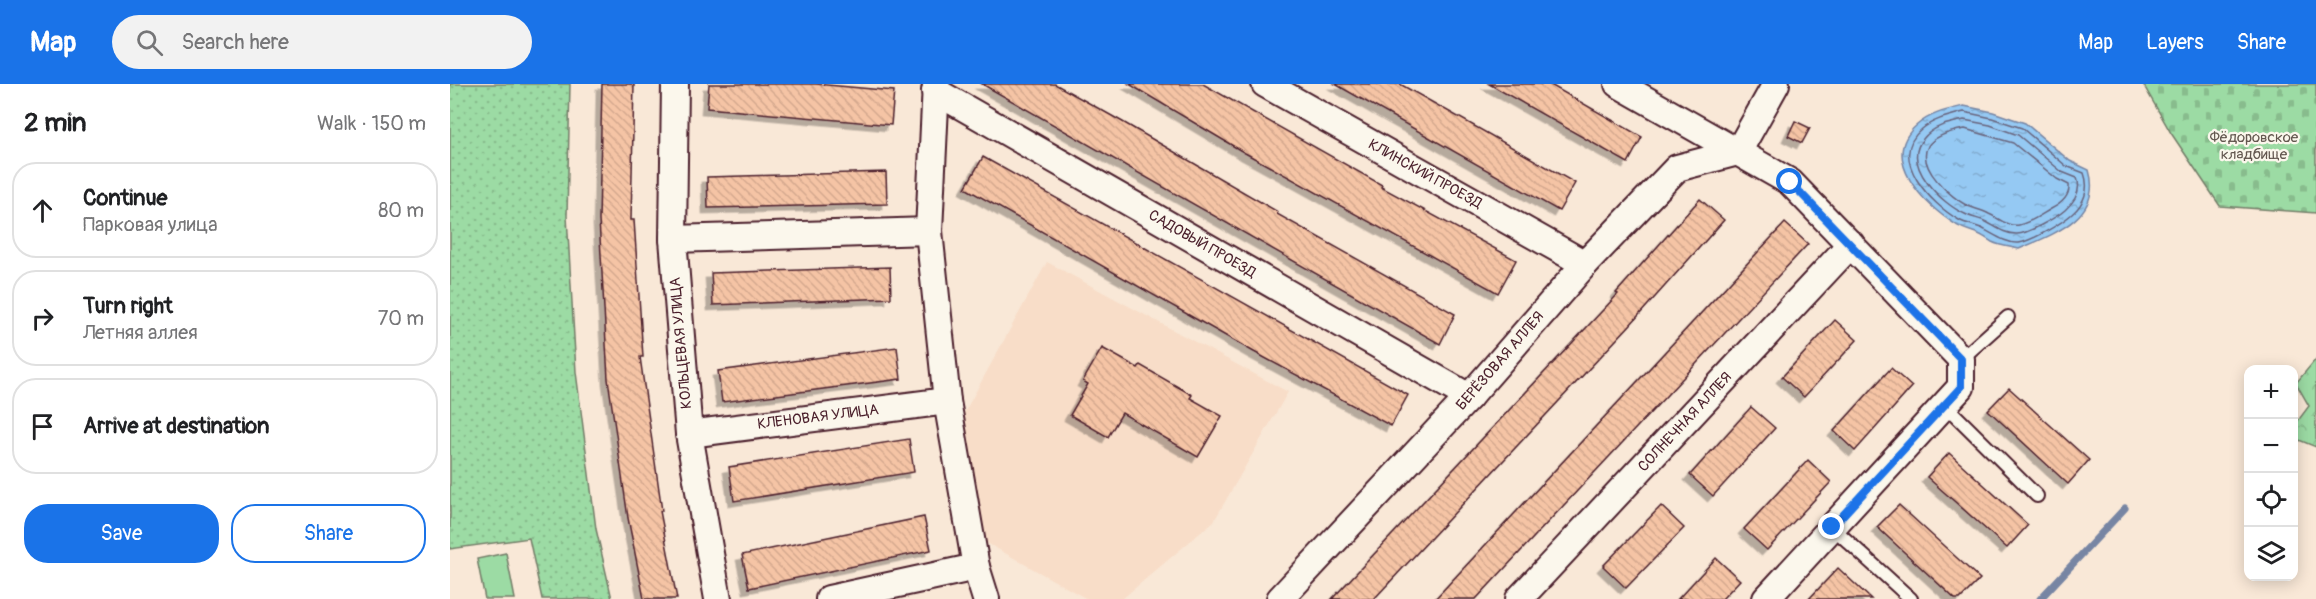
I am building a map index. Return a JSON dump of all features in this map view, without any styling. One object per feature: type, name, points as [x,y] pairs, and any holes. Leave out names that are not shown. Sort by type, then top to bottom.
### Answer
[{"type":"street","name":"КОЛЬЦЕВАЯ УЛИЦА","points":[[675,84],[673,239],[689,434],[718,599]]},
{"type":"street","name":"КЛИНСКИЙ ПРОЕЗД","points":[[1265,84],[1585,264]]},
{"type":"street","points":[[1618,84],[1790,182],[1961,359],[1961,387],[1766,599]]},
{"type":"street","points":[[1738,152],[1776,84]]},
{"type":"street","points":[[936,87],[929,231],[947,401],[976,567],[986,599]]},
{"type":"street","name":"САДОВЫЙ ПРОЕЗД","points":[[936,87],[1468,397]]},
{"type":"street","name":"БЕРЁЗОВАЯ АЛЛЕЯ","points":[[1280,599],[1468,397],[1585,264],[1677,168],[1738,152]]},
{"type":"street","points":[[673,239],[929,231]]},
{"type":"street","name":"СОЛНЕЧНАЯ АЛЛЕЯ","points":[[1519,599],[1851,244]]},
{"type":"street","name":"КЛЕНОВАЯ УЛИЦА","points":[[689,434],[947,401]]},
{"type":"street","points":[[830,599],[976,567]]},
{"type":"lane","points":[[1961,359],[2008,317]]},
{"type":"lane","points":[[1946,405],[2037,496]]},
{"type":"lane","points":[[1832,527],[1911,599]]},
{"type":"shaded area","points":[[1047,262],[1288,392],[1214,521],[1122,599],[1087,599],[985,542],[963,415]]},
{"type":"green space","points":[[450,84],[570,84],[567,216],[576,372],[596,529],[612,599],[542,599],[529,538],[450,549]]},
{"type":"green space","name":"Фёдоровское кладбище","points":[[2143,84],[2316,84],[2316,213],[2220,206],[2171,133]]},
{"type":"green space","points":[[2316,359],[2316,447],[2298,440],[2298,421],[2309,406],[2298,387],[2298,381]]},
{"type":"green space","points":[[506,553],[515,599],[485,599],[477,559]]},
{"type":"water","points":[[1964,106],[1993,112],[2025,123],[2070,161],[2089,170],[2091,186],[2089,200],[2082,212],[2060,230],[2019,249],[1995,243],[1960,227],[1931,206],[1910,180],[1904,166],[1902,152],[1906,138],[1917,125],[1928,118],[1939,112]]},
{"type":"building","points":[[602,84],[634,84],[631,220],[634,220],[643,357],[640,357],[662,511],[660,511],[677,599],[644,599],[628,518],[608,379],[599,220]]},
{"type":"building","points":[[709,84],[816,84],[894,91],[891,125],[707,108]]},
{"type":"building","points":[[982,84],[1055,84],[1121,121],[1278,212],[1277,214],[1455,314],[1440,344]]},
{"type":"building","points":[[1129,84],[1203,84],[1382,185],[1381,187],[1516,260],[1498,293],[1245,153]]},
{"type":"building","points":[[1335,84],[1400,84],[1575,183],[1559,211]]},
{"type":"building","points":[[1489,84],[1549,84],[1642,137],[1628,163]]},
{"type":"building","points":[[1795,121],[1810,128],[1802,143],[1788,136]]},
{"type":"building","points":[[983,157],[1408,395],[1391,426],[1254,352],[965,188]]},
{"type":"building","points":[[886,172],[887,204],[708,208],[707,177]]},
{"type":"building","points":[[1700,199],[1724,220],[1630,325],[1374,599],[1332,599],[1618,294],[1616,293]]},
{"type":"building","points":[[1785,223],[1808,244],[1476,599],[1435,599]]},
{"type":"building","points":[[890,267],[891,298],[713,305],[711,273]]},
{"type":"building","points":[[1835,320],[1857,340],[1804,397],[1782,377]]},
{"type":"building","points":[[897,347],[901,379],[722,402],[718,371]]},
{"type":"building","points":[[1102,348],[1138,368],[1140,365],[1192,395],[1190,398],[1222,416],[1198,457],[1122,413],[1108,437],[1070,415],[1088,384],[1083,381]]},
{"type":"building","points":[[1891,368],[1912,387],[1855,451],[1834,431]]},
{"type":"building","points":[[2009,388],[2089,460],[2068,484],[1988,410]]},
{"type":"building","points":[[1751,407],[1775,428],[1713,496],[1690,475]]},
{"type":"building","points":[[909,439],[914,472],[734,501],[729,467]]},
{"type":"building","points":[[1949,453],[2028,525],[2007,548],[1927,477]]},
{"type":"building","points":[[1808,460],[1831,482],[1767,550],[1744,529]]},
{"type":"building","points":[[1899,505],[1980,579],[1960,599],[1955,599],[1877,527]]},
{"type":"building","points":[[1661,506],[1684,528],[1626,588],[1603,566]]},
{"type":"building","points":[[924,517],[931,550],[749,588],[742,555]]},
{"type":"building","points":[[1716,558],[1740,580],[1722,599],[1678,599]]},
{"type":"building","points":[[1838,568],[1871,599],[1809,599]]},
{"type":"waterway","points":[[2040,599],[2125,508]]},
{"type":"route","points":[[1790,182],[1961,359],[1961,387],[1832,527]]}]
